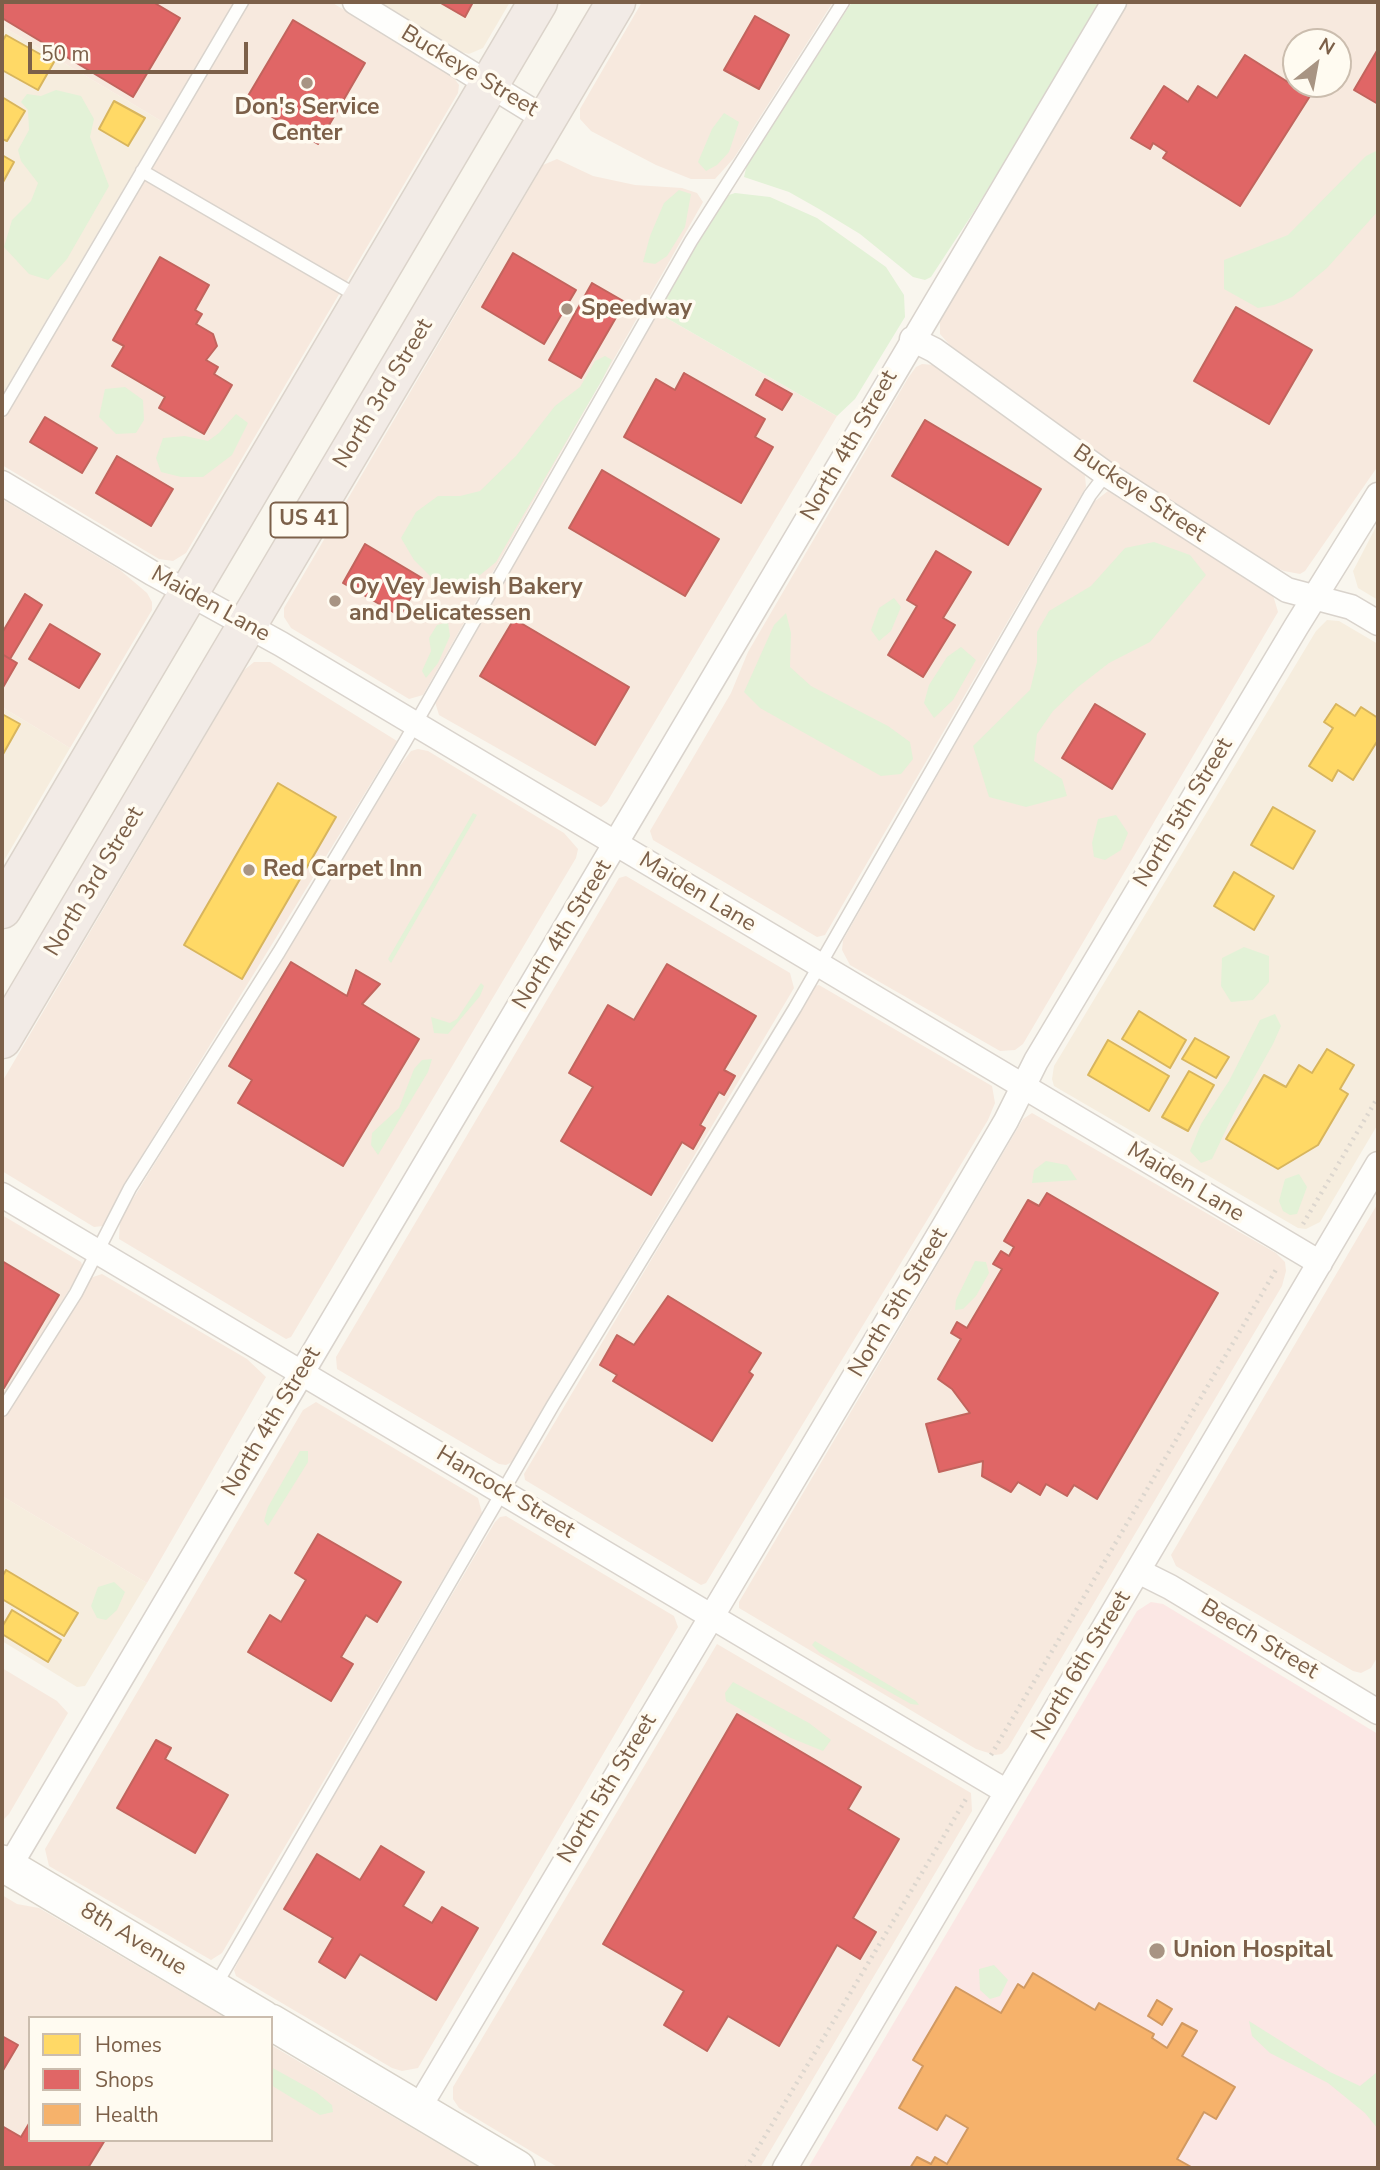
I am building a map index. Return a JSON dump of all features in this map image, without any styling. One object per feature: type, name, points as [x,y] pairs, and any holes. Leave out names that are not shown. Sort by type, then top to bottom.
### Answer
[{"type":"highway","name":"US 41","points":[[2,909],[538,2]]},
{"type":"highway","name":"North 3rd Street","points":[[2,1039],[617,2]]},
{"type":"street","name":"Buckeye Street","points":[[355,2],[547,120]]},
{"type":"street","name":"North 4th Street","points":[[5,1865],[302,1373],[1114,2]]},
{"type":"street","name":"Buckeye Street","points":[[912,339],[934,350],[1106,474],[1287,590],[1351,607],[1378,624]]},
{"type":"street","name":"Maiden Lane","points":[[2,483],[414,723],[1320,1263]]},
{"type":"street","name":"North 5th Street","points":[[418,2109],[899,1302],[1023,1087],[1378,495]]},
{"type":"street","name":"North 6th Street","points":[[785,2168],[1378,1164]]},
{"type":"street","name":"Hancock Street","points":[[2,1195],[1007,1792]]},
{"type":"street","name":"Beech Street","points":[[1138,1571],[1376,1704]]},
{"type":"street","name":"8th Avenue","points":[[5,1865],[260,2016]]},
{"type":"street","points":[[273,2023],[517,2168]]},
{"type":"lane","points":[[2,410],[242,2]]},
{"type":"lane","points":[[2,1409],[99,1252],[130,1188],[279,952],[691,241],[844,2]]},
{"type":"lane","points":[[142,171],[363,299]]},
{"type":"lane","points":[[214,1988],[502,1492],[818,965],[1090,495],[1106,474]]},
{"type":"path","points":[[746,2168],[1378,1097]]},
{"type":"shaded area","points":[[2,2],[235,2],[163,122],[2,26]]},
{"type":"shaded area","points":[[250,2],[331,2],[452,75],[459,85],[458,93],[186,553],[173,561],[159,559],[2,465],[2,422]]},
{"type":"shaded area","points":[[378,2],[510,2],[483,48],[469,54],[458,51]]},
{"type":"shaded area","points":[[642,2],[833,2],[734,158],[715,179],[691,179],[656,165],[591,131],[580,119],[580,109]]},
{"type":"shaded area","points":[[1128,2],[1378,2],[1378,466],[1305,571],[1300,574],[1284,571],[1265,563],[1039,414],[956,352],[940,334],[940,315]]},
{"type":"shaded area","points":[[2,26],[163,122],[2,395]]},
{"type":"shaded area","points":[[557,159],[593,176],[635,185],[682,188],[697,193],[703,202],[423,695],[409,699],[291,628],[284,617],[284,608],[543,165]]},
{"type":"shaded area","points":[[658,313],[837,416],[607,802],[601,807],[439,715],[435,702]]},
{"type":"shaded area","points":[[922,364],[934,365],[1078,468],[1085,475],[1086,487],[825,935],[817,937],[653,840],[650,831],[731,693],[748,652],[908,378],[916,367]]},
{"type":"shaded area","points":[[1108,491],[1273,595],[1278,612],[1023,1044],[1015,1050],[1000,1051],[850,965],[842,950],[843,940],[1094,502]]},
{"type":"shaded area","points":[[2,499],[120,570],[147,593],[152,602],[152,610],[70,748],[2,707]]},
{"type":"shaded area","points":[[1378,523],[1378,600],[1358,588],[1353,571]]},
{"type":"shaded area","points":[[1327,620],[1339,621],[1378,644],[1378,1124],[1320,1222],[1306,1229],[1298,1228],[1054,1086],[1052,1079],[1054,1066],[1316,631]]},
{"type":"shaded area","points":[[254,662],[270,662],[397,741],[122,1188],[103,1226],[94,1227],[2,1171],[2,1082],[243,671]]},
{"type":"shaded area","points":[[2,707],[70,748],[2,864]]},
{"type":"shaded area","points":[[411,751],[428,751],[564,833],[578,849],[576,858],[291,1337],[286,1339],[119,1239],[120,1220],[399,767]]},
{"type":"shaded area","points":[[626,876],[790,973],[794,988],[512,1462],[499,1464],[337,1369],[336,1357],[619,878]]},
{"type":"shaded area","points":[[819,985],[992,1086],[995,1103],[988,1120],[706,1583],[701,1585],[525,1480],[524,1474],[799,1011],[815,986]]},
{"type":"shaded area","points":[[1032,1113],[1276,1253],[1285,1262],[1286,1271],[1282,1286],[1008,1748],[1002,1754],[995,1755],[976,1749],[739,1608],[739,1602],[1023,1119]]},
{"type":"shaded area","points":[[1378,1203],[1378,1656],[1371,1668],[1361,1673],[1353,1671],[1176,1566],[1171,1555]]},
{"type":"shaded area","points":[[2,1215],[81,1262],[83,1267],[2,1400]]},
{"type":"shaded area","points":[[102,1274],[247,1359],[266,1377],[147,1583],[2,1496],[2,1420],[90,1278]]},
{"type":"shaded area","points":[[316,1402],[478,1498],[482,1513],[222,1953],[211,1960],[49,1866],[45,1849],[303,1410]]},
{"type":"shaded area","points":[[2,1496],[147,1583],[85,1686],[77,1687],[2,1641]]},
{"type":"shaded area","points":[[506,1516],[674,1616],[678,1627],[418,2068],[402,2071],[392,2068],[236,1976],[234,1970],[259,1921],[495,1522]]},
{"type":"shaded area","name":"Union Hospital","points":[[1151,1602],[1163,1604],[1378,1734],[1378,2168],[808,2168],[1137,1611]]},
{"type":"shaded area","points":[[717,1644],[971,1793],[972,1811],[760,2168],[559,2168],[459,2108],[453,2099],[453,2087]]},
{"type":"shaded area","points":[[2,1668],[57,1701],[68,1713],[9,1814],[2,1821]]},
{"type":"shaded area","points":[[2,1895],[17,1904],[39,1908],[223,2016],[28,2016],[28,2142],[273,2142],[273,2046],[480,2168],[2,2168]]},
{"type":"green space","points":[[852,2],[1103,2],[973,213],[931,277],[925,280],[913,277],[860,234],[819,209],[789,192],[744,177],[747,164]]},
{"type":"green space","points":[[56,90],[81,96],[94,119],[90,137],[109,186],[67,259],[48,280],[29,274],[4,247],[12,220],[31,201],[38,183],[21,161],[18,150],[29,130],[28,110],[21,102],[27,94],[41,96]]},
{"type":"green space","points":[[724,113],[739,122],[729,152],[717,165],[706,171],[698,162],[712,129]]},
{"type":"green space","points":[[1378,150],[1378,211],[1327,268],[1292,297],[1274,305],[1258,308],[1224,289],[1224,260],[1288,235],[1366,156]]},
{"type":"green space","points":[[679,190],[691,194],[685,227],[667,256],[655,264],[643,262],[650,236],[664,203]]},
{"type":"green space","points":[[735,193],[770,197],[817,218],[886,267],[904,295],[905,317],[855,399],[837,416],[658,313],[695,242],[726,196]]},
{"type":"green space","points":[[605,356],[612,360],[602,380],[496,562],[458,593],[447,593],[414,560],[401,538],[416,512],[438,496],[460,496],[480,491],[516,456],[555,406],[580,387],[595,361]]},
{"type":"green space","points":[[125,387],[143,400],[144,420],[136,433],[116,434],[99,417],[105,389]]},
{"type":"green space","points":[[236,414],[248,423],[232,455],[203,477],[181,477],[161,472],[156,458],[163,438],[185,436],[208,441]]},
{"type":"green space","points":[[1154,542],[1190,555],[1206,575],[1150,642],[1109,663],[1078,687],[1053,711],[1037,734],[1034,761],[1062,779],[1067,796],[1026,807],[989,797],[973,746],[1030,690],[1037,662],[1037,632],[1049,611],[1091,586],[1125,548]]},
{"type":"green space","points":[[894,598],[901,607],[891,631],[879,641],[871,630],[879,608]]},
{"type":"green space","points":[[786,613],[791,633],[790,667],[811,686],[888,726],[910,742],[913,759],[901,774],[881,776],[760,708],[744,692],[774,625]]},
{"type":"green space","points":[[448,622],[450,636],[438,663],[426,678],[422,671],[431,651],[429,638],[437,625]]},
{"type":"green space","points":[[961,647],[976,660],[953,700],[934,718],[924,703],[929,685],[947,657]]},
{"type":"green space","points":[[473,813],[477,815],[391,963],[388,959]]},
{"type":"green space","points":[[1116,815],[1128,833],[1121,850],[1105,860],[1094,857],[1092,843],[1098,819]]},
{"type":"green space","points":[[1244,947],[1269,956],[1269,982],[1253,1000],[1231,1002],[1221,986],[1222,958]]},
{"type":"green space","points":[[481,983],[484,986],[480,996],[448,1034],[434,1033],[431,1017],[450,1023],[457,1019]]},
{"type":"green space","points":[[1275,1014],[1281,1026],[1273,1044],[1234,1113],[1212,1159],[1201,1163],[1190,1151],[1201,1124],[1229,1081],[1260,1020]]},
{"type":"green space","points":[[432,1059],[428,1072],[378,1155],[371,1145],[372,1133],[399,1108],[414,1069],[422,1060]]},
{"type":"green space","points":[[1046,1161],[1067,1165],[1077,1180],[1032,1183],[1034,1170]]},
{"type":"green space","points":[[1299,1174],[1307,1187],[1297,1214],[1290,1215],[1283,1211],[1279,1201],[1285,1179]]},
{"type":"green space","points":[[975,1261],[986,1262],[989,1273],[976,1296],[963,1309],[955,1310],[956,1300]]},
{"type":"green space","points":[[300,1451],[308,1451],[308,1462],[268,1526],[264,1521],[268,1507]]},
{"type":"green space","points":[[114,1582],[125,1592],[117,1610],[106,1620],[97,1618],[91,1606],[98,1587]]},
{"type":"green space","points":[[815,1641],[919,1705],[911,1704],[820,1653],[812,1645]]},
{"type":"green space","points":[[733,1682],[809,1723],[831,1740],[823,1751],[791,1738],[726,1701],[725,1693]]},
{"type":"green space","points":[[994,1965],[1008,1980],[1000,1996],[990,1999],[980,1990],[979,1969]]},
{"type":"green space","points":[[1249,2021],[1330,2072],[1360,2086],[1376,2073],[1378,2129],[1365,2113],[1328,2083],[1270,2053],[1252,2036]]},
{"type":"green space","points":[[273,2068],[316,2092],[332,2105],[333,2112],[320,2115],[273,2086]]},
{"type":"building: Homes","points":[[6,35],[54,62],[38,90],[2,70],[2,42]]},
{"type":"building: Homes","points":[[2,97],[25,111],[7,141],[2,139]]},
{"type":"building: Homes","points":[[114,101],[145,118],[128,146],[99,129]]},
{"type":"building: Homes","points":[[2,155],[14,162],[2,184]]},
{"type":"building: Homes","points":[[1336,704],[1355,716],[1361,707],[1378,718],[1378,740],[1353,780],[1338,770],[1332,781],[1309,766],[1333,728],[1324,722]]},
{"type":"building: Homes","points":[[2,714],[20,724],[2,756]]},
{"type":"building: Homes","points":[[278,783],[336,817],[242,979],[184,945]]},
{"type":"building: Homes","points":[[1273,807],[1315,831],[1293,869],[1251,845]]},
{"type":"building: Homes","points":[[1234,872],[1274,896],[1254,930],[1214,906]]},
{"type":"building: Homes","points":[[1139,1011],[1186,1040],[1170,1068],[1122,1039]]},
{"type":"building: Homes","points":[[1195,1038],[1229,1057],[1216,1078],[1182,1059]]},
{"type":"building: Homes","points":[[1108,1040],[1169,1076],[1149,1111],[1088,1075]]},
{"type":"building: Homes","points":[[1327,1049],[1354,1065],[1340,1089],[1348,1094],[1318,1145],[1278,1169],[1226,1139],[1264,1075],[1286,1087],[1299,1065],[1312,1073]]},
{"type":"building: Homes","points":[[1189,1071],[1214,1085],[1188,1131],[1162,1117]]},
{"type":"building: Homes","points":[[6,1570],[78,1613],[64,1636],[2,1599],[2,1577]]},
{"type":"building: Homes","points":[[12,1610],[61,1640],[48,1662],[2,1634],[2,1627]]},
{"type":"building: Shops","points":[[2,2],[153,2],[180,18],[133,97],[2,18]]},
{"type":"building: Shops","points":[[439,2],[473,2],[465,17]]},
{"type":"building: Shops","points":[[755,16],[789,35],[759,89],[724,70]]},
{"type":"building: Shops","points":[[293,20],[365,63],[318,144],[245,101]]},
{"type":"building: Shops","points":[[1378,49],[1378,104],[1354,90]]},
{"type":"building: Shops","points":[[1245,55],[1282,78],[1282,98],[1309,98],[1240,206],[1163,158],[1167,152],[1153,143],[1150,149],[1131,138],[1164,86],[1188,102],[1198,86],[1217,98]]},
{"type":"building: Shops","points":[[513,253],[576,290],[544,344],[482,307]]},
{"type":"building: Shops","points":[[160,257],[209,285],[195,310],[202,314],[196,324],[213,334],[217,346],[206,360],[218,367],[214,374],[232,385],[204,434],[159,408],[165,397],[112,366],[124,346],[113,340]]},
{"type":"building: Shops","points":[[592,283],[625,302],[581,378],[549,360]]},
{"type":"building: Shops","points":[[1236,307],[1312,350],[1269,424],[1194,381]]},
{"type":"building: Shops","points":[[684,373],[765,419],[755,437],[773,447],[741,503],[624,437],[656,379],[675,390]]},
{"type":"building: Shops","points":[[765,379],[792,394],[782,410],[756,395]]},
{"type":"building: Shops","points":[[45,417],[97,448],[82,473],[30,442]]},
{"type":"building: Shops","points":[[925,420],[1041,489],[1008,545],[892,476]]},
{"type":"building: Shops","points":[[117,456],[173,489],[151,526],[96,493]]},
{"type":"building: Shops","points":[[602,470],[719,539],[685,596],[569,528]]},
{"type":"building: Shops","points":[[365,544],[422,578],[400,616],[343,583]]},
{"type":"building: Shops","points":[[936,551],[971,572],[943,618],[955,625],[923,677],[888,655],[917,606],[907,600]]},
{"type":"building: Shops","points":[[25,594],[42,605],[10,659],[2,654],[2,633]]},
{"type":"building: Shops","points":[[514,619],[629,687],[595,745],[480,676]]},
{"type":"building: Shops","points":[[50,624],[100,654],[79,688],[29,659]]},
{"type":"building: Shops","points":[[2,654],[17,663],[2,689]]},
{"type":"building: Shops","points":[[1095,704],[1145,734],[1112,789],[1062,758]]},
{"type":"building: Shops","points":[[291,962],[347,996],[356,970],[380,984],[362,1004],[419,1039],[343,1166],[238,1103],[252,1080],[229,1066]]},
{"type":"building: Shops","points":[[667,964],[756,1016],[724,1070],[735,1076],[724,1095],[719,1092],[700,1125],[705,1128],[693,1149],[682,1142],[651,1195],[561,1141],[593,1087],[569,1073],[608,1005],[634,1020]]},
{"type":"building: Shops","points":[[1047,1193],[1218,1293],[1097,1499],[1074,1485],[1067,1496],[1046,1484],[1040,1495],[1018,1482],[1011,1492],[982,1476],[983,1461],[939,1472],[926,1424],[970,1413],[952,1389],[938,1379],[961,1339],[951,1333],[957,1322],[967,1328],[1002,1269],[993,1264],[1001,1251],[1009,1256],[1014,1247],[1004,1241],[1028,1200],[1039,1206]]},
{"type":"building: Shops","points":[[2,1261],[59,1295],[4,1388],[2,1387]]},
{"type":"building: Shops","points":[[668,1296],[761,1353],[749,1372],[753,1375],[712,1441],[613,1381],[617,1375],[600,1365],[617,1335],[634,1345]]},
{"type":"building: Shops","points":[[318,1534],[401,1582],[377,1622],[366,1615],[341,1657],[353,1664],[331,1701],[248,1652],[270,1615],[281,1622],[306,1580],[295,1573]]},
{"type":"building: Shops","points":[[737,1714],[861,1787],[848,1809],[899,1839],[853,1918],[876,1932],[860,1959],[837,1945],[779,2046],[728,2016],[707,2051],[664,2025],[684,1991],[603,1944]]},
{"type":"building: Shops","points":[[156,1740],[171,1748],[165,1759],[228,1795],[195,1853],[117,1808]]},
{"type":"building: Shops","points":[[381,1846],[424,1872],[403,1906],[432,1923],[442,1907],[478,1928],[436,2000],[360,1954],[345,1978],[319,1962],[333,1938],[284,1909],[317,1854],[360,1880]]},
{"type":"building: Shops","points":[[2,2036],[18,2045],[2,2072]]},
{"type":"building: Shops","points":[[28,2125],[28,2142],[104,2142],[88,2168],[2,2168],[2,2126],[21,2137]]},
{"type":"building: Health","points":[[1033,1973],[1095,2010],[1099,2003],[1154,2034],[1152,2038],[1167,2048],[1182,2023],[1197,2031],[1182,2056],[1235,2087],[1216,2119],[1204,2112],[1177,2159],[1193,2168],[910,2168],[917,2157],[931,2164],[935,2157],[947,2164],[968,2128],[946,2115],[937,2130],[899,2108],[923,2066],[913,2060],[956,1987],[1001,2013],[1018,1984],[1024,1988]]},
{"type":"building: Health","points":[[1157,2000],[1172,2009],[1162,2025],[1148,2016]]},
{"type":"place","name":"Don's Service Center","points":[[307,83]]},
{"type":"place","name":"Speedway","points":[[567,309]]},
{"type":"place","name":"Oy Vey Jewish Bakery and Delicatessen","points":[[335,601]]},
{"type":"place","name":"Red Carpet Inn","points":[[249,870]]},
{"type":"place","name":"Union Hospital","points":[[1157,1951]]}]
